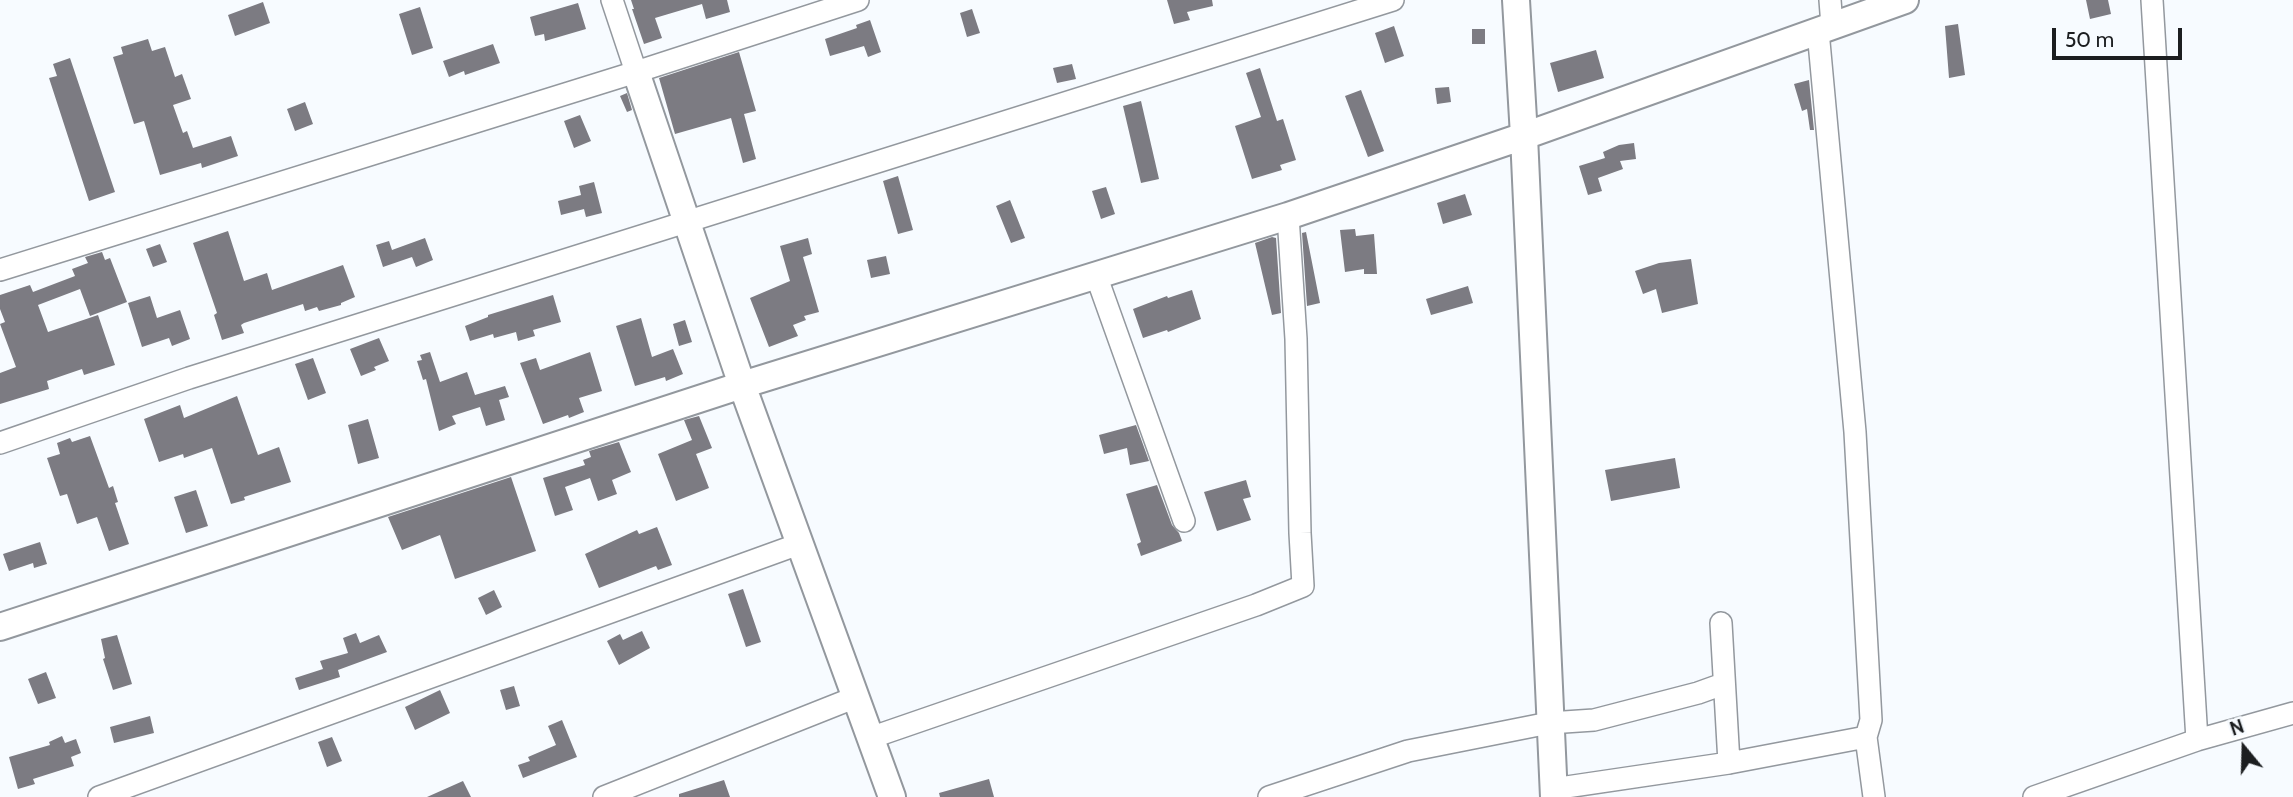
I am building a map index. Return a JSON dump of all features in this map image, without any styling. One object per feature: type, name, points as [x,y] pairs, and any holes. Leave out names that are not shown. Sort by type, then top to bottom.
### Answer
[{"type":"street","points":[[612,0],[742,385],[892,797]]},
{"type":"street","points":[[0,270],[858,0]]},
{"type":"street","points":[[0,443],[189,378],[1393,0]]},
{"type":"street","points":[[1516,0],[1553,793],[1866,737]]},
{"type":"street","points":[[0,627],[742,385],[1288,216],[1524,136],[1827,19],[1905,0]]},
{"type":"street","points":[[2152,0],[2197,740]]},
{"type":"street","points":[[1827,19],[1871,720],[1866,737],[1874,797]]},
{"type":"street","points":[[870,738],[1256,605],[1303,586],[1296,339],[1288,216]]},
{"type":"street","points":[[1096,275],[1184,521]]},
{"type":"street","points":[[99,797],[800,544]]},
{"type":"street","points":[[1721,622],[1729,763]]},
{"type":"street","points":[[1269,797],[1408,751],[1549,723],[1594,720],[1723,684]]},
{"type":"street","points":[[604,797],[856,697]]},
{"type":"street","points":[[2034,797],[2197,740],[2293,713]]},
{"type":"building","points":[[631,0],[727,0],[730,12],[706,19],[702,4],[655,18],[662,38],[644,44]]},
{"type":"building","points":[[1167,0],[1212,0],[1213,6],[1187,12],[1190,20],[1174,24]]},
{"type":"building","points":[[2086,0],[2108,0],[2111,14],[2090,19]]},
{"type":"building","points":[[263,2],[270,23],[235,36],[228,15]]},
{"type":"building","points":[[578,3],[586,29],[545,41],[544,34],[535,36],[530,17]]},
{"type":"building","points":[[420,7],[433,48],[412,55],[399,14]]},
{"type":"building","points":[[972,9],[980,33],[967,37],[960,13]]},
{"type":"building","points":[[870,20],[881,52],[868,57],[864,46],[830,56],[825,39],[857,28],[856,25]]},
{"type":"building","points":[[1958,24],[1965,75],[1949,78],[1945,26]]},
{"type":"building","points":[[1394,26],[1404,56],[1385,63],[1375,33]]},
{"type":"building","points":[[1472,29],[1485,29],[1485,44],[1472,44]]},
{"type":"building","points":[[148,39],[152,51],[165,47],[175,77],[182,74],[191,99],[173,105],[183,133],[187,131],[193,148],[231,136],[238,156],[202,168],[201,163],[160,175],[144,121],[134,124],[113,57],[123,54],[121,47]]},
{"type":"building","points":[[493,44],[500,63],[465,75],[464,71],[449,77],[443,61]]},
{"type":"building","points":[[1596,50],[1604,78],[1558,92],[1550,63]]},
{"type":"building","points":[[739,52],[756,111],[744,114],[756,159],[743,163],[731,118],[675,134],[659,78]]},
{"type":"building","points":[[70,58],[115,192],[89,201],[49,78],[57,76],[53,64]]},
{"type":"building","points":[[1072,64],[1076,79],[1057,83],[1053,68]]},
{"type":"building","points":[[1260,68],[1277,121],[1283,119],[1296,160],[1280,165],[1282,170],[1252,179],[1235,126],[1261,117],[1246,73]]},
{"type":"building","points":[[1809,80],[1814,130],[1810,130],[1807,109],[1802,111],[1794,84]]},
{"type":"building","points":[[1449,87],[1451,102],[1437,104],[1435,88]]},
{"type":"building","points":[[1361,90],[1384,151],[1368,157],[1345,96]]},
{"type":"building","points":[[627,93],[632,110],[627,112],[620,96]]},
{"type":"building","points":[[1141,101],[1159,179],[1141,183],[1123,106]]},
{"type":"building","points":[[305,102],[313,124],[295,131],[287,109]]},
{"type":"building","points":[[580,115],[591,141],[574,148],[564,121]]},
{"type":"building","points":[[1634,143],[1636,159],[1620,161],[1623,169],[1598,178],[1602,191],[1588,195],[1579,166],[1605,158],[1603,152],[1619,145]]},
{"type":"building","points":[[898,176],[913,230],[898,234],[883,181]]},
{"type":"building","points":[[594,182],[602,213],[586,217],[584,209],[561,215],[558,201],[581,195],[579,186]]},
{"type":"building","points":[[1106,187],[1115,214],[1101,219],[1092,191]]},
{"type":"building","points":[[1465,194],[1472,215],[1443,224],[1437,203]]},
{"type":"building","points":[[1010,200],[1025,238],[1011,243],[996,206]]},
{"type":"building","points":[[1355,229],[1356,236],[1374,234],[1377,274],[1364,274],[1364,269],[1345,272],[1340,230]]},
{"type":"building","points":[[228,231],[244,281],[267,273],[272,290],[343,265],[355,297],[341,305],[319,311],[317,307],[305,311],[303,304],[244,323],[241,325],[244,333],[222,340],[214,315],[217,313],[193,243]]},
{"type":"building","points":[[1306,232],[1320,303],[1307,306],[1302,233]]},
{"type":"building","points":[[425,238],[433,260],[416,267],[412,257],[383,267],[376,245],[389,241],[392,250]]},
{"type":"building","points":[[808,238],[812,254],[803,257],[819,312],[804,316],[806,320],[793,325],[798,336],[769,347],[750,298],[790,281],[780,246]]},
{"type":"building","points":[[1276,238],[1281,313],[1272,315],[1255,243]]},
{"type":"building","points":[[160,244],[167,262],[153,267],[146,249]]},
{"type":"building","points":[[102,252],[105,260],[110,258],[127,302],[90,316],[80,289],[38,305],[48,332],[98,315],[115,365],[84,375],[82,369],[47,381],[49,389],[0,404],[0,373],[16,367],[0,324],[5,322],[0,309],[0,295],[30,285],[33,292],[75,276],[72,269],[88,263],[85,257]]},
{"type":"building","points":[[886,256],[890,274],[871,278],[867,260]]},
{"type":"building","points":[[1691,259],[1698,304],[1662,313],[1656,289],[1643,294],[1635,271],[1659,263]]},
{"type":"building","points":[[1468,286],[1473,303],[1431,315],[1426,299]]},
{"type":"building","points":[[1192,290],[1201,319],[1143,338],[1133,309]]},
{"type":"building","points":[[553,295],[561,322],[533,330],[535,336],[518,341],[516,332],[494,338],[493,334],[470,341],[465,326],[488,315]]},
{"type":"building","points":[[150,296],[157,318],[180,310],[190,339],[172,346],[169,338],[142,347],[128,303]]},
{"type":"building","points":[[641,318],[652,357],[673,349],[683,374],[666,381],[665,377],[635,386],[616,326]]},
{"type":"building","points":[[685,320],[692,342],[679,346],[673,324]]},
{"type":"building","points":[[379,338],[389,361],[361,376],[350,349]]},
{"type":"building","points":[[430,352],[440,382],[467,372],[475,395],[505,386],[509,397],[499,400],[505,420],[486,426],[480,407],[452,416],[456,424],[439,431],[426,379],[423,380],[417,361],[422,360],[420,355]]},
{"type":"building","points":[[590,352],[602,391],[579,398],[584,412],[543,424],[520,363],[536,358],[540,370]]},
{"type":"building","points":[[313,358],[326,393],[308,400],[295,364]]},
{"type":"building","points":[[237,396],[258,455],[279,447],[291,482],[231,504],[212,448],[184,458],[183,454],[159,462],[144,419],[180,405],[184,418]]},
{"type":"building","points":[[699,416],[712,448],[696,454],[709,488],[676,501],[658,454],[692,440],[684,420]]},
{"type":"building","points":[[368,419],[379,458],[358,464],[348,425]]},
{"type":"building","points":[[1136,425],[1149,461],[1130,465],[1127,448],[1104,454],[1099,435]]},
{"type":"building","points":[[90,436],[109,488],[113,486],[118,502],[115,503],[129,544],[109,551],[97,517],[77,524],[67,494],[60,496],[47,458],[60,454],[57,443],[70,438],[72,442]]},
{"type":"building","points":[[619,442],[631,472],[612,480],[617,494],[598,501],[590,478],[565,487],[573,510],[555,516],[543,478],[585,465],[583,460],[591,457],[589,451]]},
{"type":"building","points":[[1675,458],[1680,488],[1611,501],[1605,470]]},
{"type":"building","points":[[511,477],[536,551],[455,579],[440,535],[402,550],[388,517]]},
{"type":"building","points":[[1246,480],[1251,497],[1243,499],[1251,520],[1217,531],[1204,492]]},
{"type":"building","points":[[1157,485],[1172,525],[1182,541],[1141,556],[1137,544],[1141,542],[1126,494]]},
{"type":"building","points":[[196,490],[208,526],[186,533],[174,497]]},
{"type":"building","points":[[657,527],[672,565],[658,570],[656,566],[599,588],[585,554],[637,530],[639,534]]},
{"type":"building","points":[[40,542],[47,564],[34,568],[33,563],[9,571],[3,554]]},
{"type":"building","points":[[743,589],[761,642],[746,647],[728,594]]},
{"type":"building","points":[[494,590],[502,607],[486,615],[478,598]]},
{"type":"building","points":[[642,631],[650,648],[619,665],[607,641],[620,634],[623,640]]},
{"type":"building","points":[[356,633],[360,643],[379,635],[387,652],[338,670],[340,677],[299,690],[295,678],[323,669],[320,661],[348,653],[343,638]]},
{"type":"building","points":[[117,635],[132,684],[113,690],[103,659],[101,639]]},
{"type":"building","points":[[46,672],[56,698],[38,704],[28,679]]},
{"type":"building","points":[[514,686],[520,706],[506,710],[500,690]]},
{"type":"building","points":[[440,690],[450,713],[415,730],[405,707]]},
{"type":"building","points":[[150,716],[154,733],[114,743],[110,727]]},
{"type":"building","points":[[562,720],[577,757],[523,778],[518,765],[530,761],[528,757],[556,745],[548,726]]},
{"type":"building","points":[[62,736],[65,743],[76,739],[81,753],[71,757],[74,766],[33,779],[35,784],[18,789],[9,757],[50,745],[49,742]]},
{"type":"building","points":[[332,737],[342,761],[327,767],[318,742]]},
{"type":"building","points":[[989,779],[994,797],[940,797],[939,793]]},
{"type":"building","points":[[724,780],[730,797],[679,797],[679,794]]},
{"type":"building","points":[[463,781],[471,797],[427,797]]}]
